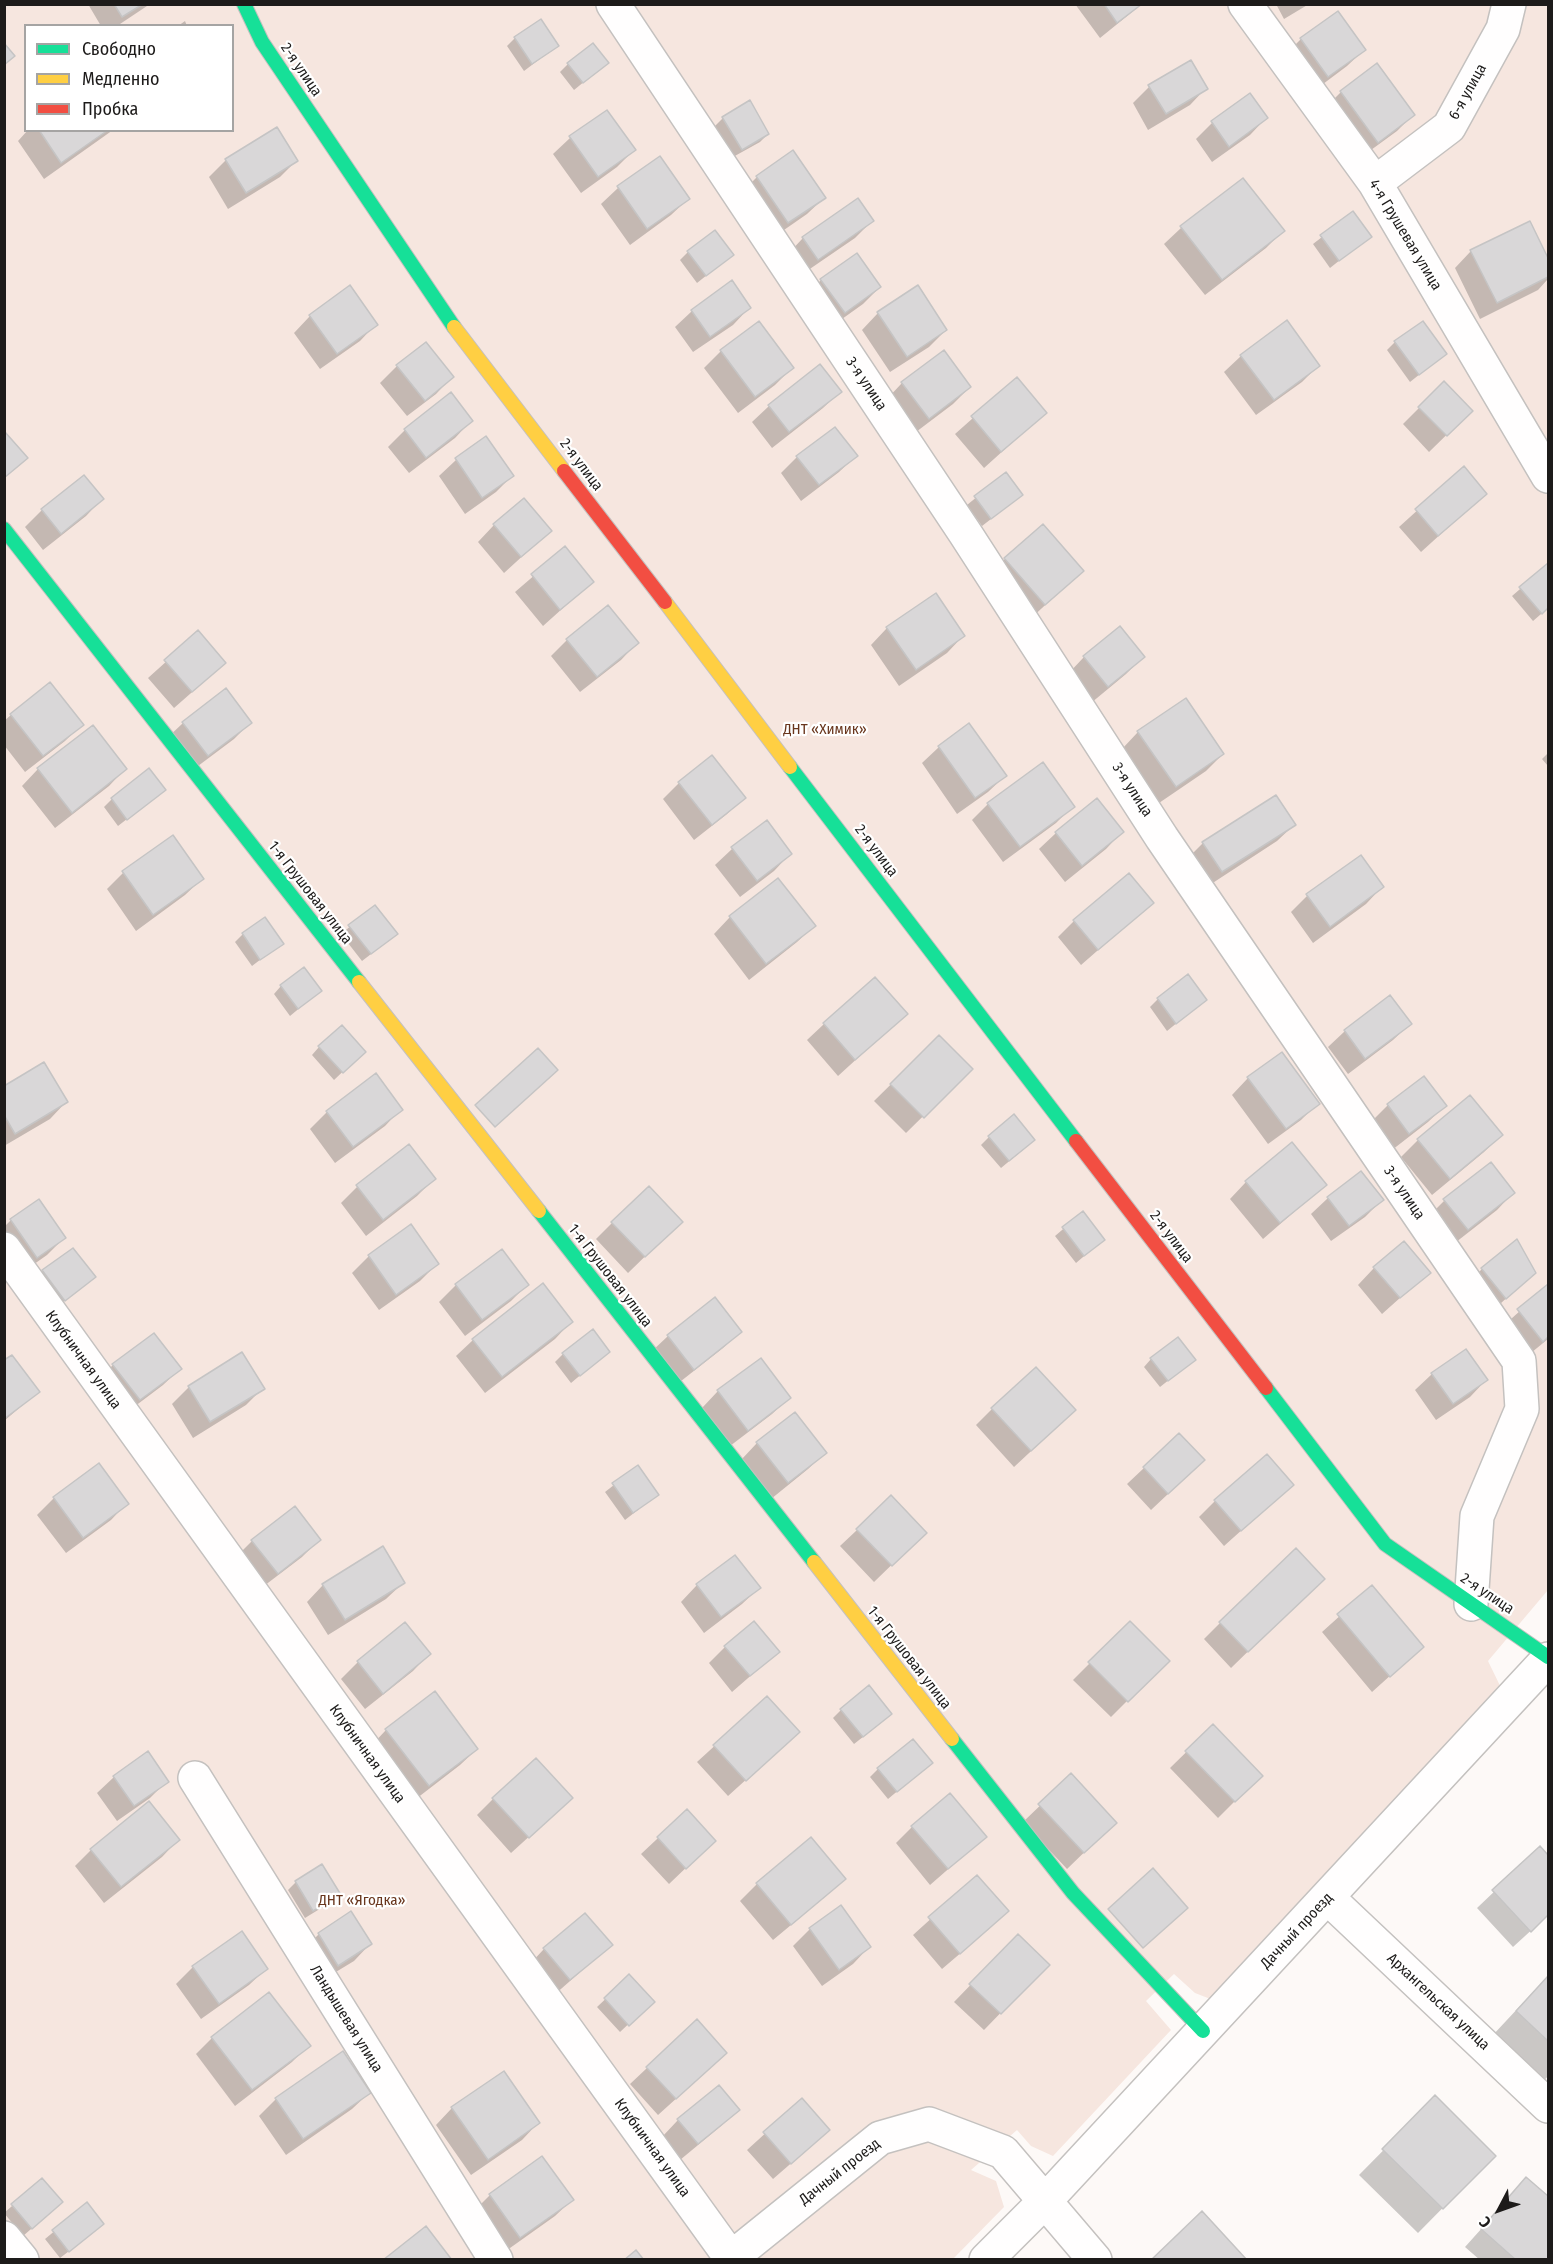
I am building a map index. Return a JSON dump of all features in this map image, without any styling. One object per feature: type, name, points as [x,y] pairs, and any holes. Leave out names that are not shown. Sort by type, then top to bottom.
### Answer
[{"type":"street","name":"2-я улица","points":[[244,4],[262,42],[441,310],[1385,1544],[1548,1658]]},
{"type":"street","name":"3-я улица","points":[[613,4],[965,533],[1162,838],[1519,1361],[1522,1409],[1477,1516],[1471,1604]]},
{"type":"street","name":"4-я Грушевая улица","points":[[1245,4],[1375,183],[1548,476]]},
{"type":"street","name":"6-я улица","points":[[1375,183],[1449,127],[1503,29],[1509,4]]},
{"type":"street","name":"1-я Грушовая улица","points":[[4,529],[1073,1893],[1203,2031]]},
{"type":"street","name":"Клубничная улица","points":[[4,1249],[731,2259]]},
{"type":"street","name":"Дачный проезд","points":[[986,2259],[1044,2202],[1548,1658]]},
{"type":"street","name":"Ландышевая улица","points":[[195,1778],[496,2259]]},
{"type":"street","name":"Архангельская улица","points":[[1328,1898],[1548,2106]]},
{"type":"street","name":"Дачный проезд","points":[[731,2259],[880,2138],[928,2124],[1003,2152],[1044,2202]]},
{"type":"street","points":[[1044,2202],[1095,2259]]},
{"type":"street","points":[[4,2238],[22,2259]]},
{"type":"green space","name":"ДНТ «Химик»","points":[[4,5],[1548,5],[1548,1590],[1488,1661],[1506,1698],[1213,2000],[1195,1993],[1174,1974],[1146,2001],[1171,2030],[1053,2156],[1031,2146],[1017,2130],[971,2170],[996,2181],[1004,2207],[953,2259],[5,2259]]},
{"type":"building","points":[[114,4],[143,4],[122,17]]},
{"type":"building","points":[[1104,4],[1142,4],[1117,23]]},
{"type":"building","points":[[1338,11],[1366,50],[1328,77],[1300,38]]},
{"type":"building","points":[[541,19],[559,46],[532,64],[514,37]]},
{"type":"building","points":[[4,43],[15,56],[4,65]]},
{"type":"building","points":[[593,43],[609,63],[583,83],[567,63]]},
{"type":"building","points":[[1191,60],[1208,89],[1166,114],[1148,85]]},
{"type":"building","points":[[1377,63],[1415,115],[1378,143],[1340,91]]},
{"type":"building","points":[[1250,93],[1268,118],[1229,147],[1211,121]]},
{"type":"building","points":[[750,100],[769,134],[742,150],[722,117]]},
{"type":"building","points":[[607,110],[636,150],[598,177],[569,136]]},
{"type":"building","points":[[277,127],[298,161],[246,193],[225,159]]},
{"type":"building","points":[[40,132],[105,132],[61,163]]},
{"type":"building","points":[[793,150],[826,198],[788,223],[756,176]]},
{"type":"building","points":[[660,156],[690,199],[647,229],[617,186]]},
{"type":"building","points":[[1243,178],[1285,231],[1222,280],[1180,226]]},
{"type":"building","points":[[858,198],[874,221],[818,260],[802,237]]},
{"type":"building","points":[[1353,211],[1372,237],[1339,261],[1320,235]]},
{"type":"building","points":[[1530,221],[1548,258],[1548,277],[1497,303],[1470,250]]},
{"type":"building","points":[[715,230],[734,255],[706,276],[687,251]]},
{"type":"building","points":[[857,253],[881,287],[845,313],[820,279]]},
{"type":"building","points":[[732,280],[751,308],[710,337],[691,310]]},
{"type":"building","points":[[350,285],[378,325],[337,354],[309,315]]},
{"type":"building","points":[[918,285],[947,330],[907,357],[877,312]]},
{"type":"building","points":[[1287,320],[1320,366],[1274,400],[1240,355]]},
{"type":"building","points":[[759,321],[794,368],[755,397],[720,350]]},
{"type":"building","points":[[1423,321],[1447,354],[1419,375],[1394,341]]},
{"type":"building","points":[[426,342],[454,377],[425,401],[396,365]]},
{"type":"building","points":[[944,350],[971,387],[929,419],[901,382]]},
{"type":"building","points":[[820,364],[842,392],[789,432],[768,405]]},
{"type":"building","points":[[1017,377],[1047,413],[1001,452],[971,416]]},
{"type":"building","points":[[1444,381],[1473,411],[1447,436],[1418,407]]},
{"type":"building","points":[[451,392],[473,421],[426,458],[404,429]]},
{"type":"building","points":[[835,427],[858,456],[819,485],[796,456]]},
{"type":"building","points":[[4,433],[28,458],[4,478]]},
{"type":"building","points":[[486,436],[514,476],[482,498],[455,458]]},
{"type":"building","points":[[1464,466],[1487,494],[1438,536],[1415,509]]},
{"type":"building","points":[[1006,472],[1023,495],[991,519],[974,496]]},
{"type":"building","points":[[84,475],[104,499],[61,534],[41,509]]},
{"type":"building","points":[[524,498],[552,531],[521,557],[493,524]]},
{"type":"building","points":[[1043,524],[1084,571],[1045,605],[1004,558]]},
{"type":"building","points":[[565,546],[594,582],[560,610],[531,574]]},
{"type":"building","points":[[1548,563],[1548,608],[1542,614],[1519,587]]},
{"type":"building","points":[[936,593],[965,636],[916,670],[886,627]]},
{"type":"building","points":[[608,605],[639,643],[597,677],[566,639]]},
{"type":"building","points":[[1120,626],[1145,657],[1108,687],[1083,656]]},
{"type":"building","points":[[198,630],[226,663],[192,692],[164,660]]},
{"type":"building","points":[[50,682],[84,725],[43,756],[10,714]]},
{"type":"building","points":[[226,688],[252,723],[208,756],[182,722]]},
{"type":"building","points":[[1186,698],[1224,754],[1176,787],[1137,731]]},
{"type":"building","points":[[969,723],[1007,776],[975,798],[938,746]]},
{"type":"building","points":[[93,725],[127,769],[72,813],[37,768]]},
{"type":"building","points":[[712,755],[746,798],[712,825],[678,782]]},
{"type":"building","points":[[1043,762],[1075,807],[1020,847],[987,803]]},
{"type":"building","points":[[149,768],[166,790],[127,820],[111,798]]},
{"type":"building","points":[[1276,795],[1296,825],[1222,872],[1202,842]]},
{"type":"building","points":[[1097,798],[1124,832],[1082,866],[1055,832]]},
{"type":"building","points":[[767,820],[792,854],[757,881],[731,847]]},
{"type":"building","points":[[173,835],[204,879],[153,915],[122,871]]},
{"type":"building","points":[[1361,855],[1384,887],[1330,927],[1306,894]]},
{"type":"building","points":[[1129,873],[1154,903],[1098,950],[1073,920]]},
{"type":"building","points":[[778,878],[816,926],[766,964],[729,916]]},
{"type":"building","points":[[375,905],[398,934],[371,954],[348,925]]},
{"type":"building","points":[[265,917],[284,944],[260,960],[242,933]]},
{"type":"building","points":[[304,967],[322,991],[298,1009],[280,985]]},
{"type":"building","points":[[1188,974],[1207,1000],[1176,1024],[1157,998]]},
{"type":"building","points":[[875,977],[908,1014],[855,1060],[823,1023]]},
{"type":"building","points":[[1390,995],[1412,1024],[1365,1059],[1344,1030]]},
{"type":"building","points":[[342,1025],[366,1052],[343,1073],[318,1046]]},
{"type":"building","points":[[939,1035],[973,1069],[924,1118],[890,1084]]},
{"type":"building","points":[[538,1048],[558,1070],[495,1127],[475,1105]]},
{"type":"building","points":[[1282,1052],[1320,1104],[1286,1129],[1247,1077]]},
{"type":"building","points":[[44,1062],[68,1102],[15,1134],[4,1115],[4,1086]]},
{"type":"building","points":[[376,1073],[403,1110],[353,1147],[326,1111]]},
{"type":"building","points":[[1424,1076],[1447,1106],[1409,1134],[1387,1104]]},
{"type":"building","points":[[1470,1095],[1503,1135],[1450,1179],[1417,1139]]},
{"type":"building","points":[[1014,1114],[1035,1140],[1009,1161],[988,1136]]},
{"type":"building","points":[[1292,1142],[1327,1185],[1280,1223],[1245,1181]]},
{"type":"building","points":[[409,1144],[436,1179],[383,1220],[356,1185]]},
{"type":"building","points":[[1491,1162],[1515,1193],[1468,1230],[1443,1199]]},
{"type":"building","points":[[1361,1171],[1384,1200],[1349,1226],[1327,1197]]},
{"type":"building","points":[[649,1186],[683,1222],[645,1257],[611,1222]]},
{"type":"building","points":[[39,1199],[66,1238],[37,1258],[10,1219]]},
{"type":"building","points":[[1083,1211],[1105,1240],[1084,1256],[1062,1227]]},
{"type":"building","points":[[411,1224],[439,1264],[396,1295],[368,1255]]},
{"type":"building","points":[[1517,1239],[1536,1273],[1506,1299],[1481,1268]]},
{"type":"building","points":[[1404,1241],[1431,1273],[1400,1298],[1373,1267]]},
{"type":"building","points":[[73,1248],[96,1277],[65,1301],[42,1270]]},
{"type":"building","points":[[502,1249],[529,1285],[482,1320],[455,1284]]},
{"type":"building","points":[[543,1283],[573,1322],[502,1377],[472,1339]]},
{"type":"building","points":[[1548,1284],[1548,1337],[1543,1342],[1517,1309]]},
{"type":"building","points":[[715,1297],[742,1332],[694,1370],[667,1335]]},
{"type":"building","points":[[593,1329],[610,1352],[580,1376],[562,1353]]},
{"type":"building","points":[[154,1333],[182,1369],[140,1400],[112,1364]]},
{"type":"building","points":[[1178,1337],[1196,1360],[1168,1381],[1150,1358]]},
{"type":"building","points":[[1466,1349],[1488,1380],[1453,1404],[1431,1373]]},
{"type":"building","points":[[242,1352],[265,1389],[210,1422],[188,1386]]},
{"type":"building","points":[[12,1355],[40,1392],[4,1419],[4,1360]]},
{"type":"building","points":[[761,1358],[791,1398],[748,1431],[717,1390]]},
{"type":"building","points":[[1036,1367],[1076,1410],[1031,1451],[991,1408]]},
{"type":"building","points":[[795,1412],[827,1453],[788,1483],[756,1442]]},
{"type":"building","points":[[1179,1433],[1205,1460],[1168,1494],[1143,1467]]},
{"type":"building","points":[[1267,1454],[1294,1485],[1241,1531],[1214,1500]]},
{"type":"building","points":[[99,1463],[129,1504],[83,1538],[53,1497]]},
{"type":"building","points":[[638,1465],[659,1495],[633,1513],[612,1483]]},
{"type":"building","points":[[891,1495],[927,1533],[892,1566],[856,1529]]},
{"type":"building","points":[[295,1506],[321,1540],[278,1574],[251,1540]]},
{"type":"building","points":[[383,1546],[405,1583],[345,1620],[322,1584]]},
{"type":"building","points":[[1296,1548],[1325,1579],[1248,1652],[1219,1622]]},
{"type":"building","points":[[735,1555],[761,1588],[721,1617],[696,1584]]},
{"type":"building","points":[[1372,1585],[1424,1647],[1390,1677],[1337,1614]]},
{"type":"building","points":[[754,1621],[780,1652],[750,1676],[724,1646]]},
{"type":"building","points":[[1130,1621],[1170,1661],[1128,1702],[1088,1662]]},
{"type":"building","points":[[405,1622],[431,1654],[383,1694],[357,1661]]},
{"type":"building","points":[[869,1685],[892,1714],[863,1737],[840,1709]]},
{"type":"building","points":[[435,1691],[478,1749],[429,1786],[385,1729]]},
{"type":"building","points":[[767,1696],[800,1732],[746,1781],[713,1745]]},
{"type":"building","points":[[1213,1724],[1263,1776],[1235,1802],[1185,1751]]},
{"type":"building","points":[[913,1739],[933,1763],[897,1792],[877,1768]]},
{"type":"building","points":[[148,1751],[169,1782],[134,1806],[113,1776]]},
{"type":"building","points":[[536,1758],[573,1798],[529,1838],[492,1798]]},
{"type":"building","points":[[1071,1773],[1117,1823],[1084,1853],[1038,1804]]},
{"type":"building","points":[[950,1793],[987,1837],[948,1869],[911,1826]]},
{"type":"building","points":[[149,1801],[180,1840],[121,1887],[90,1849]]},
{"type":"building","points":[[687,1809],[716,1841],[686,1869],[657,1837]]},
{"type":"building","points":[[811,1837],[846,1879],[791,1925],[756,1883]]},
{"type":"building","points":[[1540,1846],[1548,1855],[1548,1915],[1531,1932],[1492,1890]]},
{"type":"building","points":[[322,1864],[341,1895],[313,1911],[295,1881]]},
{"type":"building","points":[[1153,1868],[1188,1908],[1143,1948],[1108,1909]]},
{"type":"building","points":[[977,1875],[1009,1911],[960,1954],[928,1917]]},
{"type":"building","points":[[841,1905],[871,1947],[839,1970],[809,1928]]},
{"type":"building","points":[[351,1911],[372,1944],[338,1966],[318,1933]]},
{"type":"building","points":[[585,1913],[613,1945],[570,1980],[543,1948]]},
{"type":"building","points":[[242,1931],[268,1969],[219,2004],[192,1966]]},
{"type":"building","points":[[1018,1934],[1050,1965],[1001,2014],[969,1984]]},
{"type":"building","points":[[629,1974],[655,2002],[629,2026],[604,1998]]},
{"type":"building","points":[[1548,1976],[1548,2041],[1516,2011]]},
{"type":"building","points":[[269,1992],[311,2046],[252,2090],[211,2037]]},
{"type":"building","points":[[697,2019],[727,2053],[676,2099],[646,2067]]},
{"type":"building","points":[[343,2051],[371,2093],[303,2139],[275,2098]]},
{"type":"building","points":[[504,2071],[540,2123],[488,2160],[451,2107]]},
{"type":"building","points":[[719,2085],[740,2110],[698,2144],[677,2119]]},
{"type":"building","points":[[1435,2095],[1496,2156],[1443,2209],[1382,2149]]},
{"type":"building","points":[[802,2098],[830,2130],[791,2164],[763,2132]]},
{"type":"building","points":[[542,2156],[574,2200],[520,2238],[489,2194]]},
{"type":"building","points":[[1526,2177],[1548,2196],[1548,2260],[1516,2260],[1481,2229]]},
{"type":"building","points":[[42,2178],[63,2202],[32,2229],[11,2204]]},
{"type":"building","points":[[87,2202],[104,2224],[69,2252],[52,2230]]},
{"type":"building","points":[[1202,2211],[1247,2260],[1151,2260]]},
{"type":"building","points":[[426,2226],[452,2260],[383,2260]]},
{"type":"building","points":[[636,2250],[644,2260],[624,2260]]},
{"type":"traffic: fast","points":[[244,4],[262,42],[454,327]]},
{"type":"traffic: fast","points":[[4,529],[359,982]]},
{"type":"traffic: fast","points":[[790,767],[1076,1141]]},
{"type":"traffic: fast","points":[[539,1211],[814,1562]]},
{"type":"traffic: fast","points":[[1266,1388],[1385,1544],[1548,1657]]},
{"type":"traffic: fast","points":[[952,1739],[1073,1893],[1203,2031]]},
{"type":"traffic: slow","points":[[454,327],[564,471]]},
{"type":"traffic: slow","points":[[665,602],[790,767]]},
{"type":"traffic: slow","points":[[359,982],[539,1211]]},
{"type":"traffic: slow","points":[[814,1562],[952,1739]]},
{"type":"traffic: jam","points":[[564,471],[665,602]]},
{"type":"traffic: jam","points":[[1076,1141],[1266,1388]]},
{"type":"park label","name":"ДНТ «Ягодка»","points":[[362,1901]]}]
